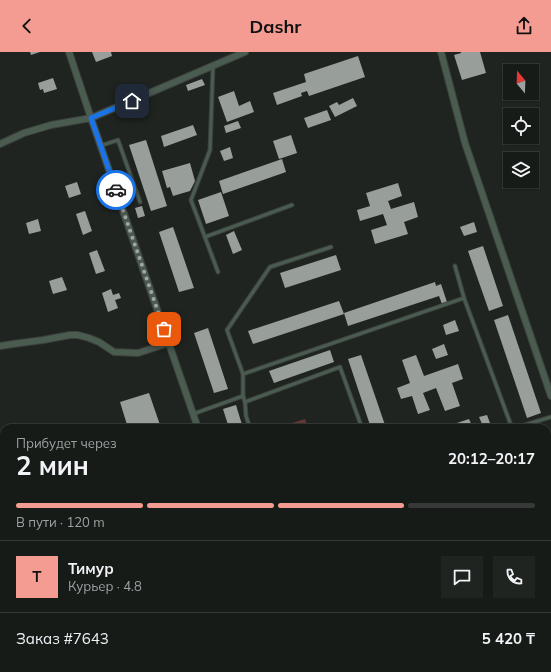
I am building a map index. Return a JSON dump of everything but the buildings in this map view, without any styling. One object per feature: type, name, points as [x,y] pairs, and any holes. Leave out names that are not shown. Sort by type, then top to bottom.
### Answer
[{"type":"street","points":[[69,52],[197,424]]},
{"type":"street","points":[[0,144],[24,133],[51,125],[91,118],[245,52]]},
{"type":"street","points":[[441,52],[465,143],[551,396]]},
{"type":"street","points":[[0,346],[70,335],[78,335],[89,338],[99,342],[114,352],[138,353],[169,343]]},
{"type":"lane","points":[[213,66],[210,150],[191,200],[218,272]]},
{"type":"lane","points":[[100,146],[118,140],[140,202]]},
{"type":"lane","points":[[205,237],[292,205]]},
{"type":"lane","points":[[249,424],[243,396],[243,374],[227,330],[270,268],[331,247]]},
{"type":"lane","points":[[454,266],[464,298],[512,424]]},
{"type":"lane","points":[[243,374],[464,298]]},
{"type":"lane","points":[[245,402],[340,367],[361,424]]},
{"type":"lane","points":[[193,414],[243,396]]},
{"type":"lane","points":[[527,424],[551,417]]},
{"type":"shaded area","points":[[305,419],[307,424],[288,424]]},
{"type":"way so far","points":[[116,190],[164,329]]},
{"type":"route","points":[[116,190],[91,118],[132,101]]}]
